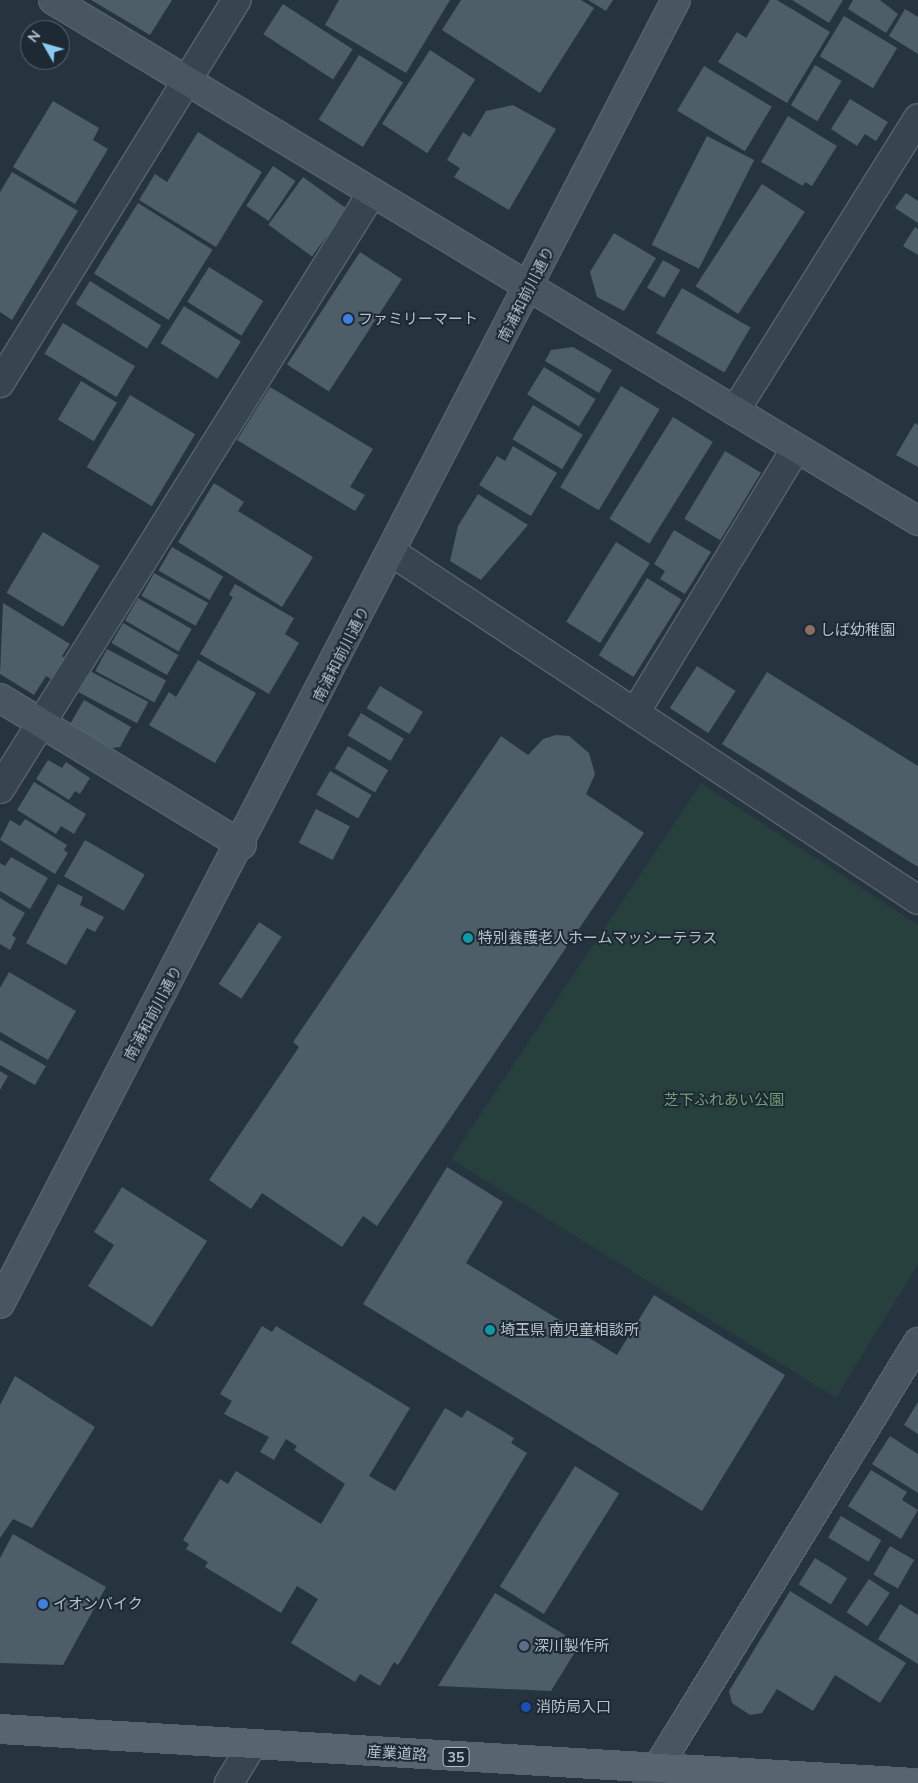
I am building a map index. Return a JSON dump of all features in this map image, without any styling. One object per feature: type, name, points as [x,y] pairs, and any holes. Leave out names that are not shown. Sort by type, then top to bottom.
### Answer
[{"type":"main road","name":"産業道路","points":[[0,1728],[252,1745],[652,1776],[913,1783]]},
{"type":"street","points":[[53,0],[918,521]]},
{"type":"street","points":[[0,383],[10,347],[188,80],[237,0]]},
{"type":"street","name":"南浦和前川通り","points":[[0,1304],[242,845],[676,0]]},
{"type":"street","points":[[735,411],[909,151],[918,118]]},
{"type":"street","points":[[0,790],[372,193]]},
{"type":"street","points":[[635,713],[796,448]]},
{"type":"street","points":[[393,553],[918,900]]},
{"type":"street","points":[[0,698],[242,845]]},
{"type":"street","points":[[652,1776],[918,1342]]},
{"type":"street","points":[[228,1783],[252,1745]]},
{"type":"green space","name":"芝下ふれあい公園","points":[[701,783],[918,925],[918,1264],[836,1398],[451,1159]]},
{"type":"building","points":[[91,0],[172,0],[150,35]]},
{"type":"building","points":[[339,0],[450,0],[406,73],[325,25]]},
{"type":"building","points":[[461,0],[581,0],[594,8],[540,93],[442,30]]},
{"type":"building","points":[[588,0],[613,0],[606,11]]},
{"type":"building","points":[[770,0],[777,0],[830,32],[787,103],[718,62],[737,32],[746,38]]},
{"type":"building","points":[[792,0],[843,0],[829,23]]},
{"type":"building","points":[[853,0],[880,0],[898,14],[886,33],[848,9]]},
{"type":"building","points":[[283,4],[353,49],[333,79],[263,34]]},
{"type":"building","points":[[905,9],[918,17],[918,54],[889,36]]},
{"type":"building","points":[[844,16],[897,48],[873,88],[820,56]]},
{"type":"building","points":[[430,50],[475,79],[427,153],[382,124]]},
{"type":"building","points":[[359,55],[403,83],[363,147],[319,119]]},
{"type":"building","points":[[815,65],[842,81],[817,121],[791,105]]},
{"type":"building","points":[[704,66],[772,107],[745,151],[677,111]]},
{"type":"building","points":[[850,99],[888,122],[876,141],[865,134],[857,146],[831,129]]},
{"type":"building","points":[[53,101],[99,128],[93,140],[108,149],[75,204],[13,167]]},
{"type":"building","points":[[513,105],[556,129],[509,210],[454,177],[460,168],[447,160],[463,132],[470,137],[486,111]]},
{"type":"building","points":[[788,116],[837,146],[812,186],[805,182],[803,186],[761,162]]},
{"type":"building","points":[[198,132],[262,172],[216,247],[139,200],[155,174],[167,182]]},
{"type":"building","points":[[707,136],[754,160],[699,269],[652,245]]},
{"type":"building","points":[[273,166],[295,181],[269,221],[246,206]]},
{"type":"building","points":[[12,172],[78,211],[12,320],[0,312],[0,192]]},
{"type":"building","points":[[303,177],[347,209],[312,256],[268,225]]},
{"type":"building","points":[[762,184],[805,212],[738,314],[696,286]]},
{"type":"building","points":[[906,193],[918,201],[918,223],[895,208]]},
{"type":"building","points":[[138,203],[213,250],[169,320],[94,273]]},
{"type":"building","points":[[915,227],[918,229],[918,255],[903,246]]},
{"type":"building","points":[[614,233],[656,258],[624,311],[597,297],[590,272]]},
{"type":"building","points":[[360,252],[402,279],[329,392],[287,364]]},
{"type":"building","points":[[663,260],[680,270],[664,298],[647,288]]},
{"type":"building","points":[[209,267],[263,301],[242,336],[187,302]]},
{"type":"building","points":[[90,281],[161,326],[147,348],[76,304]]},
{"type":"building","points":[[682,288],[750,328],[724,373],[656,333]]},
{"type":"building","points":[[184,306],[241,342],[218,379],[161,343]]},
{"type":"building","points":[[63,323],[135,366],[116,397],[44,354]]},
{"type":"building","points":[[573,347],[612,370],[599,393],[545,361],[551,350]]},
{"type":"building","points":[[544,367],[596,399],[579,426],[527,394]]},
{"type":"building","points":[[81,381],[117,403],[94,441],[58,420]]},
{"type":"building","points":[[621,386],[660,409],[599,510],[560,487]]},
{"type":"building","points":[[270,387],[373,449],[350,487],[365,495],[355,511],[237,440]]},
{"type":"building","points":[[130,395],[195,434],[152,506],[87,467]]},
{"type":"building","points":[[533,405],[583,435],[562,469],[512,439]]},
{"type":"building","points":[[673,417],[713,442],[649,544],[609,519]]},
{"type":"building","points":[[915,423],[918,425],[918,467],[896,455]]},
{"type":"building","points":[[513,446],[557,473],[531,516],[479,485],[497,456],[505,461]]},
{"type":"building","points":[[725,451],[761,473],[720,540],[684,519]]},
{"type":"building","points":[[214,483],[244,502],[238,511],[313,557],[282,607],[178,542]]},
{"type":"building","points":[[478,494],[528,525],[481,580],[450,561],[458,526]]},
{"type":"building","points":[[674,530],[711,552],[685,594],[660,579],[665,571],[654,564]]},
{"type":"building","points":[[43,532],[100,566],[63,627],[6,593]]},
{"type":"building","points":[[616,542],[650,563],[600,643],[566,622]]},
{"type":"building","points":[[172,547],[223,576],[210,600],[159,570]]},
{"type":"building","points":[[154,573],[208,603],[196,626],[141,596]]},
{"type":"building","points":[[647,578],[682,600],[634,677],[599,655]]},
{"type":"building","points":[[235,584],[294,618],[285,634],[299,643],[269,694],[200,654],[233,597],[229,595]]},
{"type":"building","points":[[138,598],[192,629],[179,652],[125,621]]},
{"type":"building","points":[[3,603],[70,644],[62,656],[70,662],[58,683],[46,676],[34,695],[0,674]]},
{"type":"building","points":[[123,623],[178,655],[167,675],[112,643]]},
{"type":"building","points":[[107,649],[166,680],[154,703],[95,671]]},
{"type":"building","points":[[198,660],[256,693],[215,763],[149,725],[169,692],[176,697]]},
{"type":"building","points":[[697,666],[736,691],[708,733],[670,708]]},
{"type":"building","points":[[90,671],[148,702],[137,723],[79,692]]},
{"type":"building","points":[[767,672],[918,766],[918,867],[722,744]]},
{"type":"building","points":[[380,686],[423,712],[409,734],[367,708]]},
{"type":"building","points":[[84,700],[131,727],[120,747],[112,748],[70,724]]},
{"type":"building","points":[[361,713],[404,739],[390,761],[348,735]]},
{"type":"building","name":"特別養護老人ホームマッシーテラス","points":[[556,735],[569,736],[589,753],[595,774],[586,794],[644,833],[377,1226],[363,1216],[342,1247],[262,1193],[251,1209],[209,1180],[299,1047],[293,1042],[501,736],[528,755],[543,739]]},
{"type":"building","points":[[348,746],[388,770],[375,792],[335,768]]},
{"type":"building","points":[[48,760],[62,768],[66,762],[90,778],[80,794],[75,791],[69,800],[36,779]]},
{"type":"building","points":[[330,771],[372,795],[358,818],[316,794]]},
{"type":"building","points":[[34,782],[86,814],[74,834],[61,826],[56,834],[17,810]]},
{"type":"building","points":[[316,809],[350,826],[333,860],[299,843]]},
{"type":"building","points":[[25,819],[67,845],[64,850],[68,853],[55,874],[0,840],[10,820],[20,826]]},
{"type":"building","points":[[85,840],[145,874],[124,911],[64,876]]},
{"type":"building","points":[[11,857],[48,878],[30,909],[0,891],[0,863],[5,866]]},
{"type":"building","points":[[58,884],[83,897],[80,905],[104,917],[95,932],[87,928],[66,965],[26,943]]},
{"type":"building","points":[[0,898],[25,913],[12,935],[16,938],[10,950],[0,944]]},
{"type":"building","points":[[259,922],[282,937],[241,999],[219,984]]},
{"type":"building","points":[[9,972],[76,1011],[48,1060],[0,1032],[0,988]]},
{"type":"building","points":[[0,1040],[46,1066],[35,1085],[0,1065]]},
{"type":"building","points":[[0,1071],[8,1076],[0,1090]]},
{"type":"building","name":"埼玉県 南児童相談所","points":[[447,1167],[503,1202],[466,1263],[617,1355],[654,1295],[785,1375],[702,1511],[363,1304]]},
{"type":"building","points":[[122,1187],[207,1241],[152,1327],[88,1286],[114,1245],[94,1232]]},
{"type":"building","points":[[262,1326],[272,1332],[276,1326],[410,1408],[369,1476],[395,1491],[445,1408],[462,1418],[467,1410],[514,1438],[511,1443],[527,1453],[398,1665],[394,1662],[380,1686],[360,1674],[355,1682],[291,1643],[318,1599],[297,1586],[281,1613],[205,1567],[208,1562],[186,1549],[189,1544],[183,1540],[220,1479],[228,1484],[236,1471],[321,1524],[345,1484],[294,1450],[297,1446],[286,1439],[274,1460],[260,1452],[269,1437],[224,1414],[232,1401],[220,1394]]},
{"type":"building","points":[[15,1376],[95,1427],[32,1528],[13,1519],[0,1538],[0,1405]]},
{"type":"building","points":[[918,1402],[918,1434],[904,1425]]},
{"type":"building","points":[[890,1436],[918,1454],[918,1493],[872,1464]]},
{"type":"building","points":[[575,1466],[619,1494],[544,1614],[500,1586]]},
{"type":"building","points":[[871,1470],[907,1492],[902,1500],[918,1510],[901,1539],[848,1506]]},
{"type":"building","points":[[841,1516],[881,1540],[868,1562],[828,1537]]},
{"type":"building","points":[[13,1534],[106,1587],[63,1665],[0,1663],[0,1558]]},
{"type":"building","points":[[890,1546],[914,1560],[898,1589],[874,1575]]},
{"type":"building","points":[[815,1558],[847,1578],[831,1604],[799,1584]]},
{"type":"building","points":[[869,1579],[890,1593],[867,1626],[847,1612]]},
{"type":"building","points":[[790,1591],[906,1663],[880,1703],[835,1675],[813,1711],[777,1689],[762,1713],[750,1715],[732,1703],[729,1691]]},
{"type":"building","points":[[495,1593],[580,1644],[551,1691],[438,1686]]},
{"type":"building","points":[[900,1604],[918,1615],[918,1664],[878,1639]]},
{"type":"place","name":"ファミリーマート","points":[[348,319]]},
{"type":"place","name":"しば幼稚園","points":[[810,630]]},
{"type":"place","name":"特別養護老人ホームマッシーテラス","points":[[468,938]]},
{"type":"place","name":"埼玉県 南児童相談所","points":[[490,1330]]},
{"type":"place","name":"イオンバイク","points":[[43,1604]]},
{"type":"place","name":"深川製作所","points":[[524,1646]]},
{"type":"place","name":"消防局入口","points":[[526,1707]]}]
